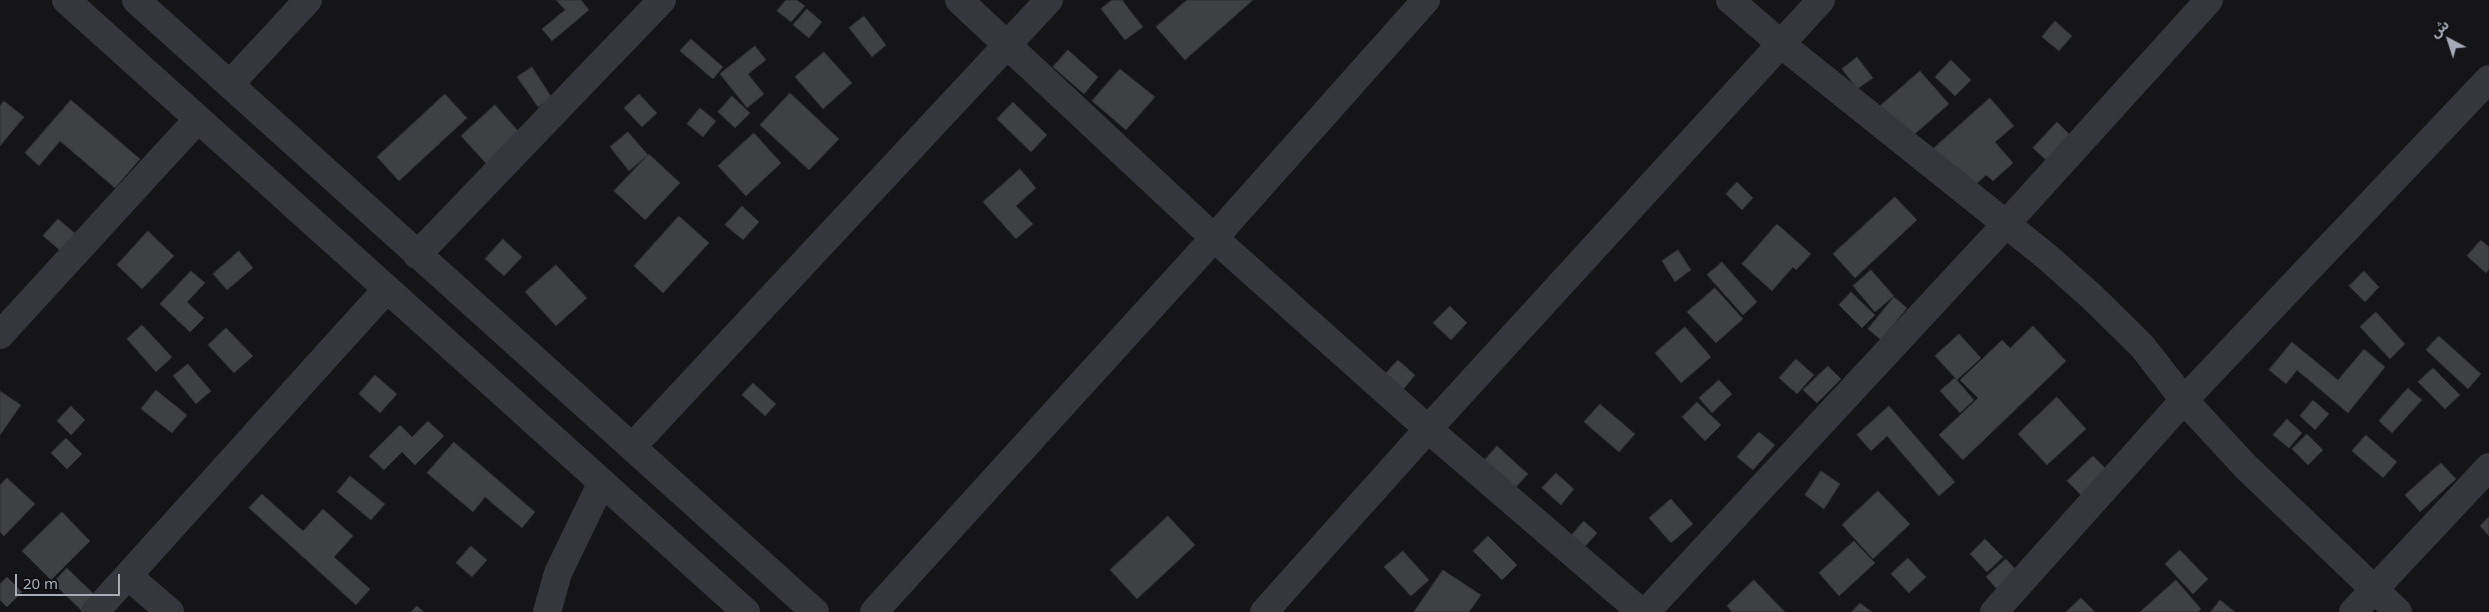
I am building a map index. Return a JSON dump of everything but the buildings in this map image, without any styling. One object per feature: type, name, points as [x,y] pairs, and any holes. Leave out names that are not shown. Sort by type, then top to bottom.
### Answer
[{"type":"street","points":[[66,0],[746,612]]},
{"type":"street","points":[[136,0],[417,255],[633,446],[816,612]]},
{"type":"street","points":[[230,84],[308,0]]},
{"type":"street","points":[[417,255],[662,0]]},
{"type":"street","points":[[959,0],[1214,238],[1428,429],[1641,612]]},
{"type":"street","points":[[633,446],[1049,0]]},
{"type":"street","points":[[874,612],[1214,238],[1426,0]]},
{"type":"street","points":[[1730,0],[1781,44],[2006,224],[2091,296],[2136,340],[2164,372],[2184,400],[2246,467],[2398,612]]},
{"type":"street","points":[[1264,612],[1428,429],[1821,0]]},
{"type":"street","points":[[1646,612],[2006,224],[2208,0]]},
{"type":"street","points":[[1994,612],[2184,400],[2489,79]]},
{"type":"street","points":[[0,335],[198,119]]},
{"type":"street","points":[[95,612],[386,290]]},
{"type":"street","points":[[2353,612],[2489,467]]},
{"type":"street","points":[[547,612],[558,573],[602,482]]},
{"type":"street","points":[[128,576],[170,612]]}]
